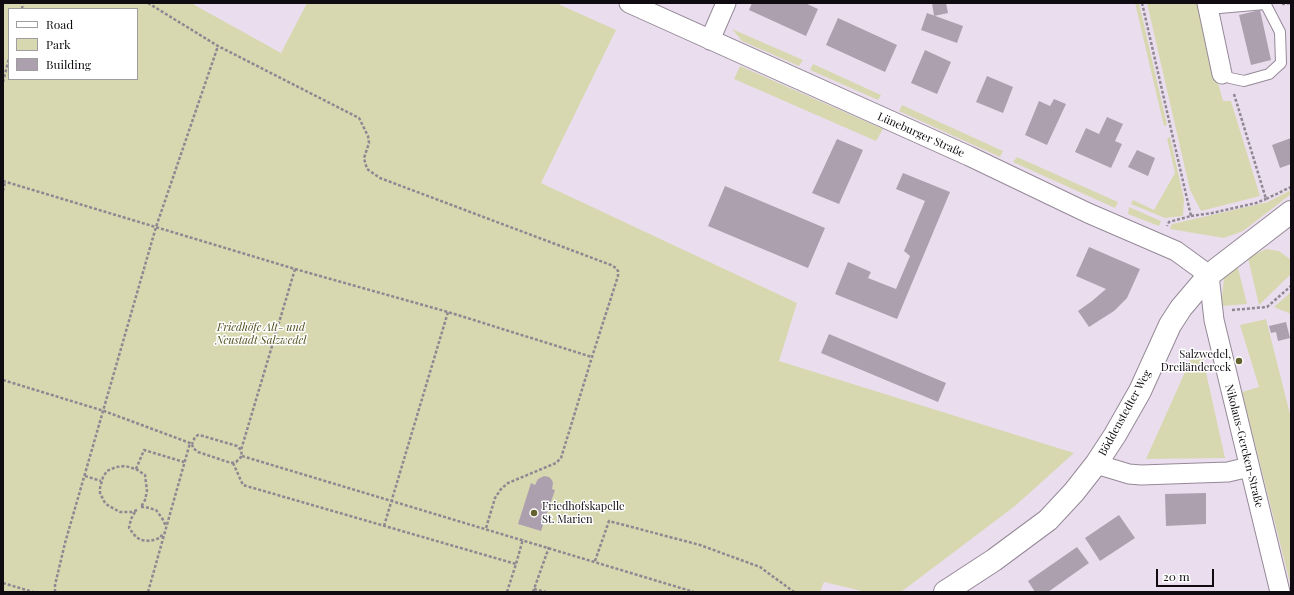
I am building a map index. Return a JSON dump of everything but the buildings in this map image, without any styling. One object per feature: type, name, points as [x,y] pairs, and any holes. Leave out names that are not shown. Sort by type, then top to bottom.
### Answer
[{"type":"street","name":"Lüneburger Straße","points":[[629,3],[969,156],[1088,213],[1155,242],[1176,252],[1209,275]]},
{"type":"street","points":[[710,40],[726,3]]},
{"type":"street","points":[[1207,6],[1226,76]]},
{"type":"street","name":"Böddenstedter Weg","points":[[945,592],[994,560],[1048,520],[1074,492],[1096,464],[1115,435],[1140,391],[1170,325],[1181,308],[1209,275],[1287,223]]},
{"type":"street","name":"Nikolaus-Gercken-Straße","points":[[1209,275],[1214,320],[1280,592]]},
{"type":"street","name":"Böddenstedter Weg","points":[[1096,464],[1129,474],[1141,475],[1228,472],[1249,467]]},
{"type":"lane","points":[[1207,6],[1265,4],[1280,32],[1281,63],[1270,74],[1244,81],[1226,76]]},
{"type":"path","points":[[148,3],[218,46],[359,118],[368,136],[369,143],[364,158],[367,169],[380,178],[616,268],[618,271],[618,276],[562,458],[556,463],[508,483],[501,489],[495,498],[486,528]]},
{"type":"path","points":[[1142,3],[1191,216]]},
{"type":"path","points":[[55,592],[55,585],[64,543],[104,411],[156,227],[218,46]]},
{"type":"path","points":[[3,82],[8,62]]},
{"type":"path","points":[[1226,76],[1266,199]]},
{"type":"path","points":[[3,191],[4,182],[295,269],[448,312],[592,357]]},
{"type":"path","points":[[1155,242],[1169,222],[1256,203],[1291,187]]},
{"type":"path","points":[[242,456],[241,450],[295,269]]},
{"type":"path","points":[[1229,310],[1267,307],[1291,286]]},
{"type":"path","points":[[384,526],[448,312]]},
{"type":"path","points":[[3,380],[104,411],[191,443],[193,448],[198,452],[233,463],[239,460],[242,456]]},
{"type":"path","points":[[148,592],[184,462],[191,443],[195,437],[201,435],[237,446],[241,450]]},
{"type":"path","points":[[136,469],[144,450],[184,462]]},
{"type":"path","points":[[242,456],[523,539],[694,592]]},
{"type":"path","points":[[233,463],[242,485],[516,564]]},
{"type":"path","points":[[137,510],[132,512],[120,512],[105,503],[100,493],[101,481],[107,471],[116,467],[125,466],[136,469],[145,475],[146,496],[143,504],[140,507],[137,510],[131,519],[129,528],[136,537],[146,541],[157,540],[162,536],[166,526],[162,518],[156,510],[140,507]]},
{"type":"path","points":[[85,476],[101,481]]},
{"type":"path","points":[[595,561],[609,521],[700,545],[760,567],[794,592]]},
{"type":"path","points":[[507,592],[523,539]]},
{"type":"path","points":[[546,592],[534,590],[549,547]]},
{"type":"path","points":[[3,583],[33,592]]},
{"type":"green space","name":"Friedhöfe Alt- und Neustadt Salzwedel","points":[[3,3],[191,3],[281,53],[307,3],[556,3],[616,30],[541,183],[797,303],[779,361],[1074,453],[1015,506],[901,592],[866,592],[824,582],[820,592],[3,592]]},
{"type":"green space","points":[[1135,3],[1139,3],[1167,125],[1164,126]]},
{"type":"green space","points":[[1147,3],[1200,3],[1210,54],[1223,101],[1231,101],[1260,196],[1201,211],[1190,190]]},
{"type":"green space","points":[[732,29],[803,60],[799,66],[742,41]]},
{"type":"green space","points":[[813,64],[881,95],[878,100],[810,70]]},
{"type":"green space","points":[[740,66],[883,129],[876,141],[734,79]]},
{"type":"green space","points":[[902,105],[1003,151],[1000,157],[899,111]]},
{"type":"green space","points":[[1170,137],[1184,199],[1183,216],[1165,218],[1131,204],[1133,200],[1154,210],[1175,173],[1167,138]]},
{"type":"green space","points":[[1017,157],[1118,202],[1115,208],[1013,162]]},
{"type":"green space","points":[[1291,190],[1291,194],[1243,231],[1224,238],[1170,229],[1172,224],[1268,202]]},
{"type":"green space","points":[[1129,207],[1161,221],[1159,226],[1128,214]]},
{"type":"green space","points":[[1266,249],[1279,251],[1291,260],[1291,274],[1259,305],[1248,258]]},
{"type":"green space","points":[[1237,264],[1247,304],[1221,306],[1224,278]]},
{"type":"green space","points":[[1291,292],[1291,314],[1274,307]]},
{"type":"green space","points":[[1266,319],[1291,418],[1291,587],[1242,392],[1259,387],[1240,325]]},
{"type":"green space","points":[[1201,350],[1225,458],[1146,459],[1194,352]]},
{"type":"place","name":"Salzwedel, Dreiländereck","points":[[1239,361]]},
{"type":"place","name":"Friedhofskapelle St. Marien","points":[[534,513]]}]
